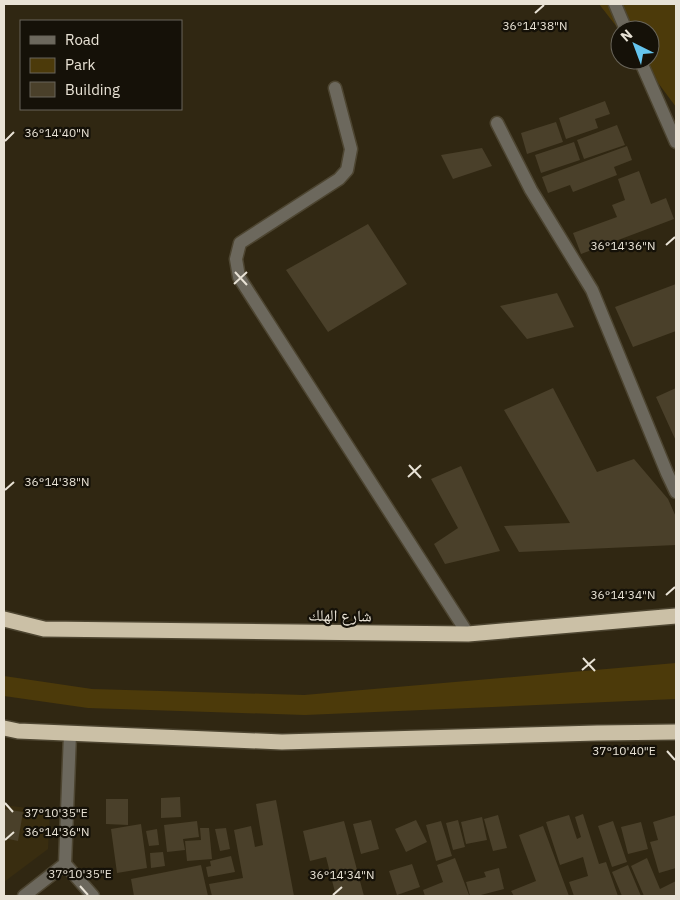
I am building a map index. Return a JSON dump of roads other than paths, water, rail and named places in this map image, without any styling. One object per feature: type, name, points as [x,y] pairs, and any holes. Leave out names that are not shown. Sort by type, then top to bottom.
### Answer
[{"type":"highway","name":"شارع الهلك","points":[[4,619],[44,630],[468,634],[676,616]]},
{"type":"highway","points":[[4,728],[18,731],[70,734],[282,742],[676,732]]},
{"type":"street","points":[[615,4],[622,20]]},
{"type":"street","points":[[644,70],[676,142]]},
{"type":"street","points":[[335,88],[351,149],[347,170],[339,179],[240,243],[236,259],[239,277],[468,634]]},
{"type":"street","points":[[497,123],[531,190],[592,290],[676,492]]},
{"type":"street","points":[[70,734],[65,864],[93,896]]},
{"type":"street","points":[[24,896],[65,864]]}]
